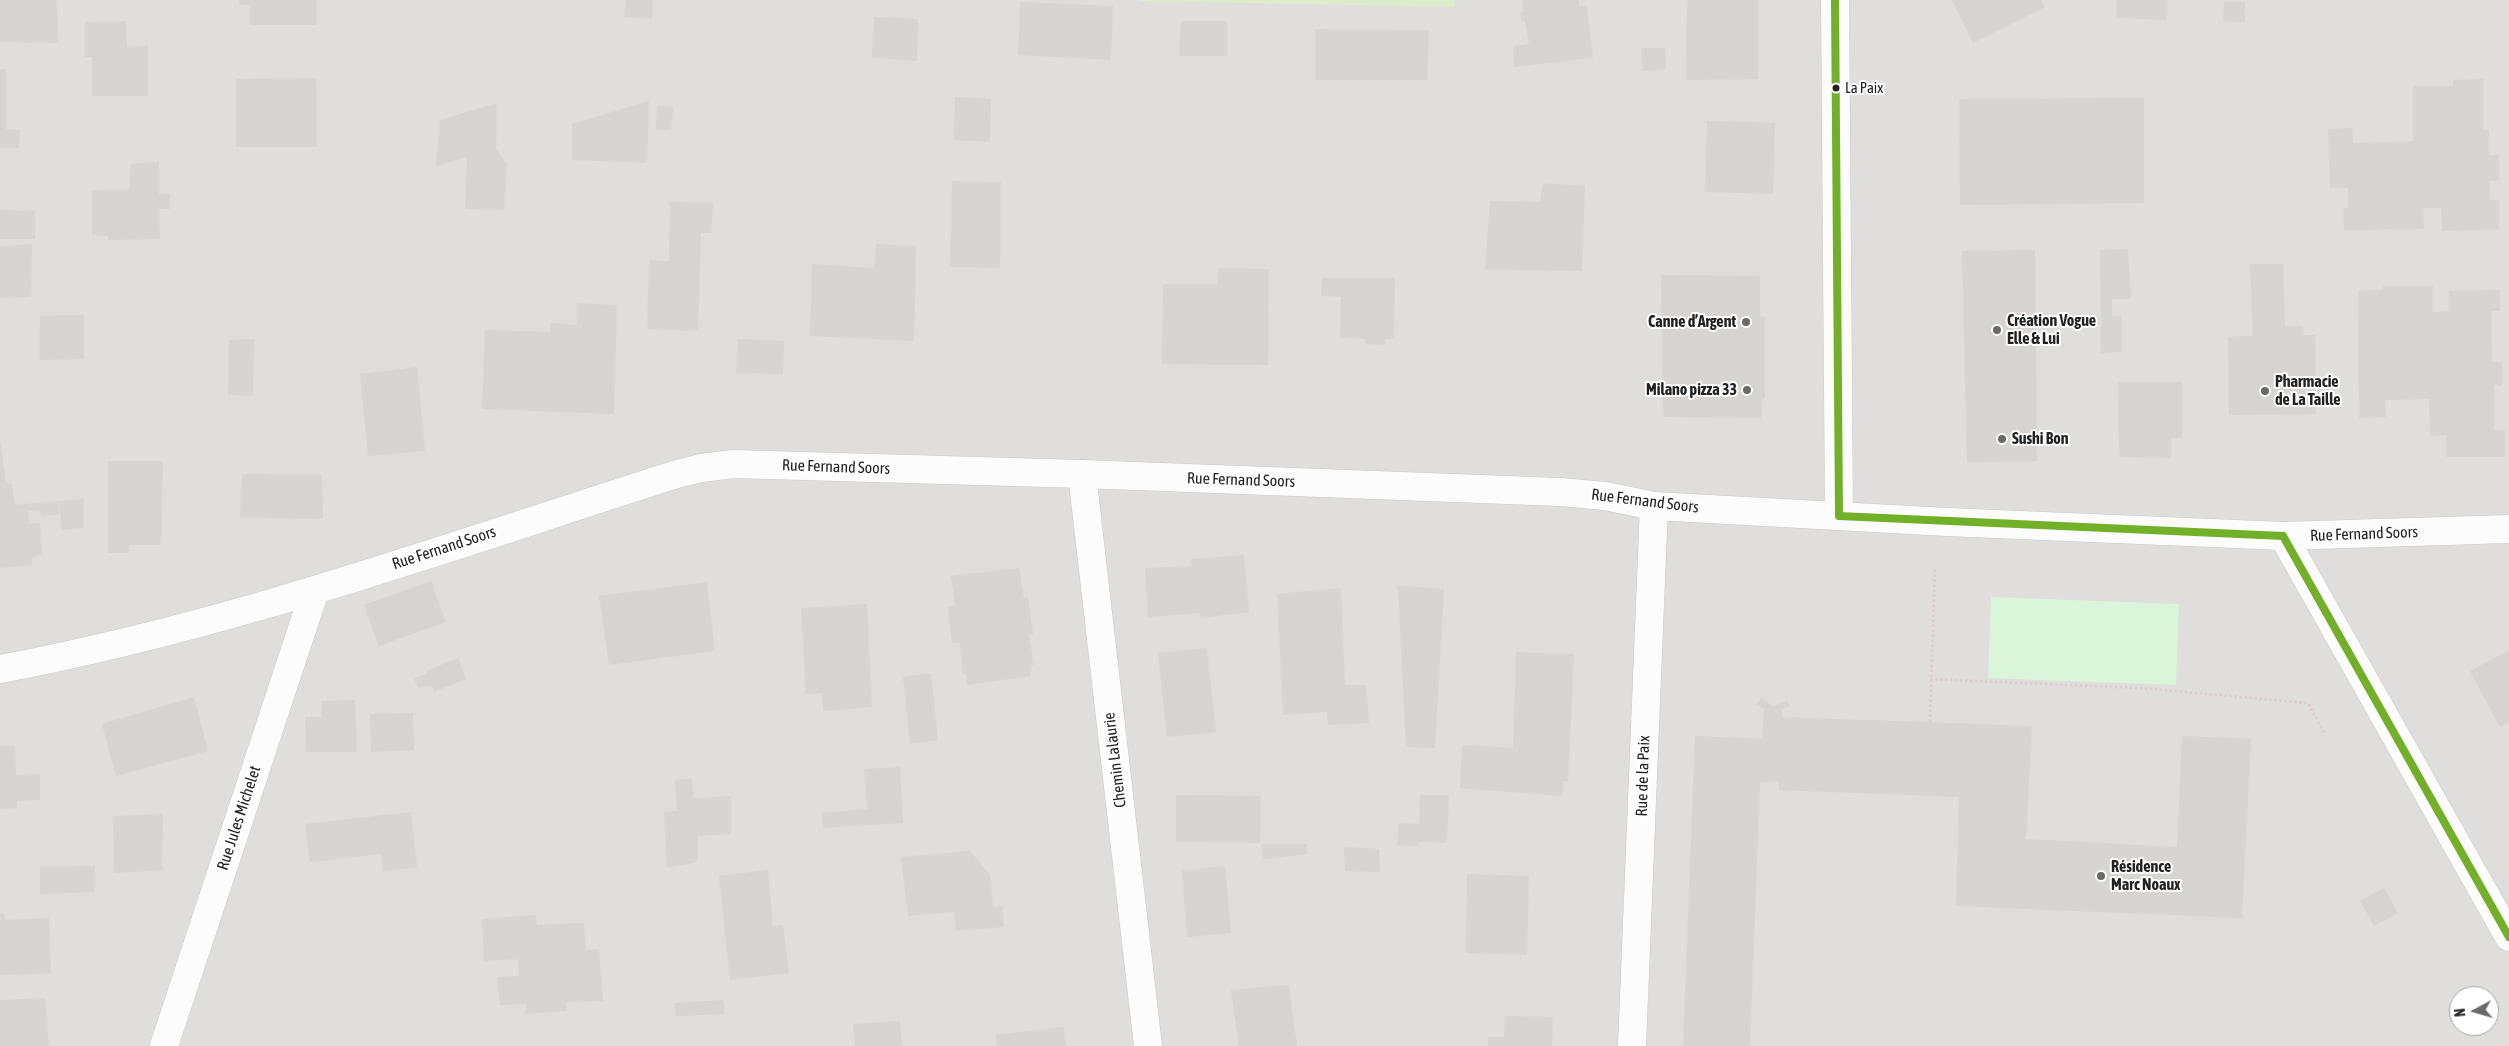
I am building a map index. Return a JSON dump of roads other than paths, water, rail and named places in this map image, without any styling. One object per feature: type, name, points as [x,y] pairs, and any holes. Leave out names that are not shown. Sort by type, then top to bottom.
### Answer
[{"type":"street","points":[[1835,0],[1839,516]]},
{"type":"street","name":"Rue Fernand Soors","points":[[0,669],[119,645],[316,590],[701,468],[734,464],[1082,474],[1560,492],[1605,496],[1654,506],[2283,536],[2509,529]]},
{"type":"street","name":"Chemin Lalaurie","points":[[1082,474],[1148,1046]]},
{"type":"street","name":"Rue de la Paix","points":[[1632,1046],[1654,506]]},
{"type":"street","points":[[2283,536],[2509,937]]},
{"type":"street","name":"Rue Jules Michelet","points":[[164,1046],[316,590]]},
{"type":"place","name":"La Paix","points":[[1836,88]]},
{"type":"place","name":"Canne d’Argent","points":[[1746,322]]},
{"type":"place","name":"Création Vogue Elle & Lui","points":[[1997,330]]},
{"type":"place","name":"Milano pizza 33","points":[[1747,390]]},
{"type":"place","name":"Pharmacie de La Taille","points":[[2265,391]]},
{"type":"place","name":"Sushi Bon","points":[[2002,439]]},
{"type":"place","name":"Résidence Marc Noaux","points":[[2101,876]]}]
